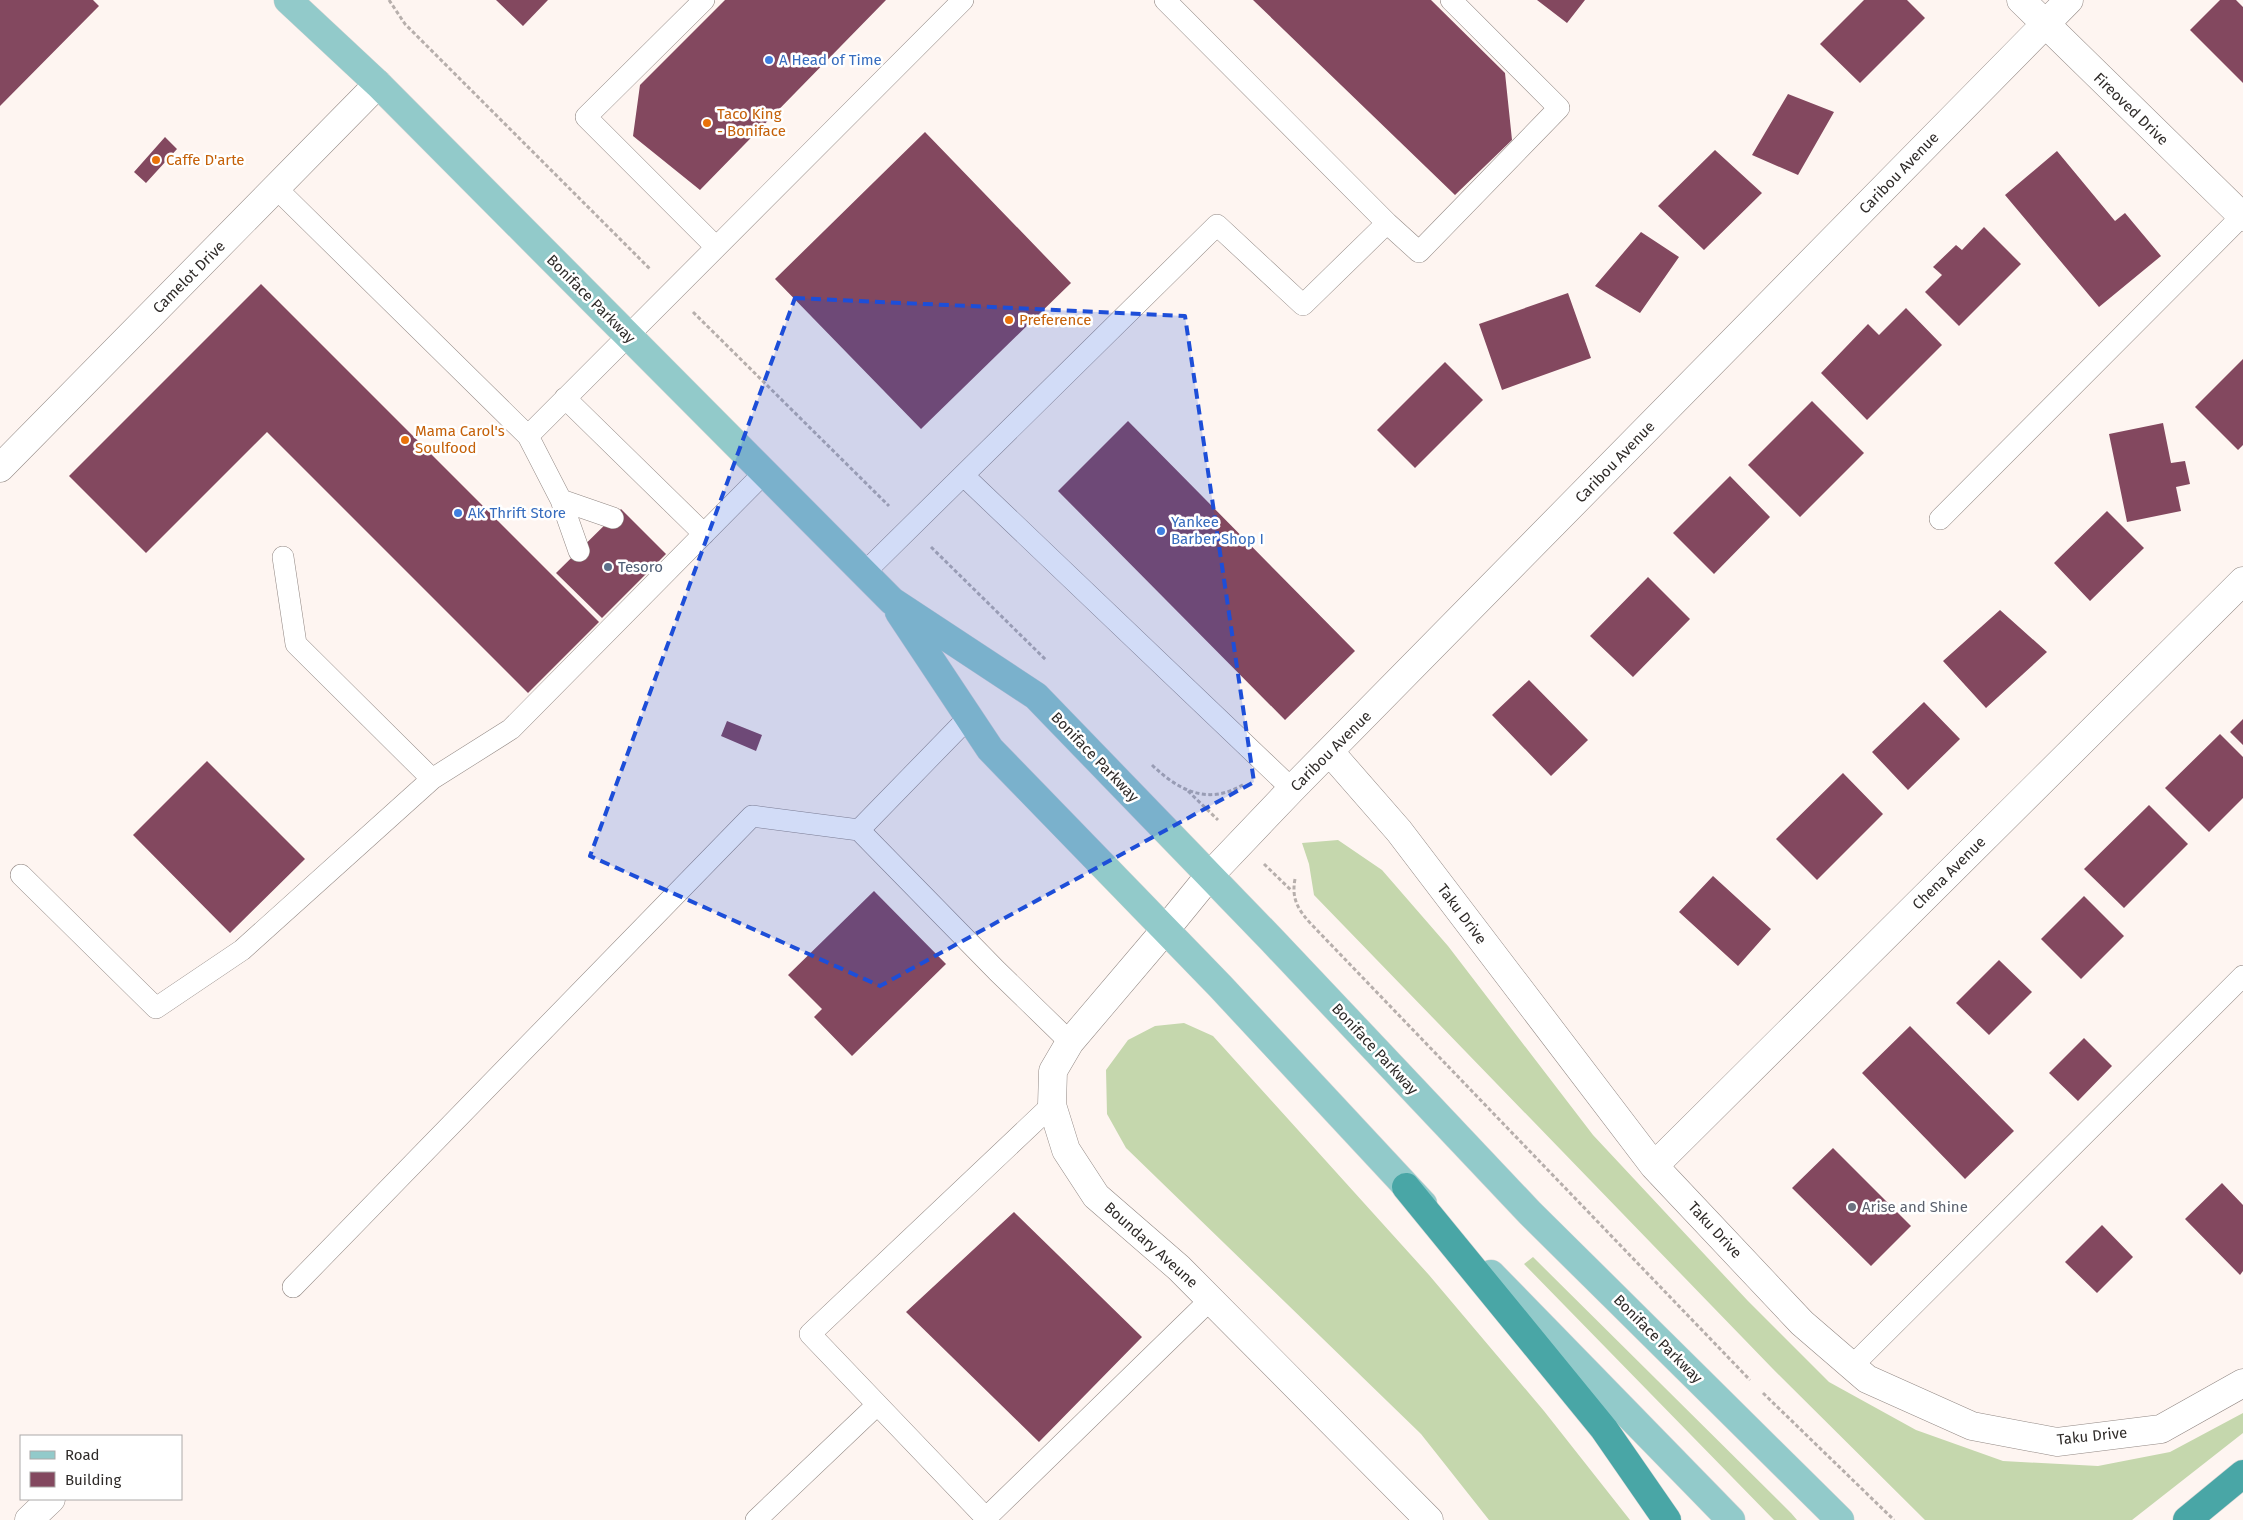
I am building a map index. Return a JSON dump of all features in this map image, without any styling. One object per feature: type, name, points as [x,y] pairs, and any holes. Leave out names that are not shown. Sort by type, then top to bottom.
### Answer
[{"type":"highway","points":[[1406,1187],[1604,1429],[1667,1520]]},
{"type":"highway","points":[[2186,1520],[2243,1474]]},
{"type":"main road","name":"Boniface Parkway","points":[[295,2],[892,601],[990,749],[1166,929],[1406,1187],[1731,1520]]},
{"type":"main road","name":"Boniface Parkway","points":[[892,601],[1036,696],[1210,875],[1530,1213],[1840,1520]]},
{"type":"street","name":"Fireoved Drive","points":[[2021,0],[2044,25],[2243,217]]},
{"type":"street","name":"Caribou Avenue","points":[[1166,929],[1210,875],[1292,789],[2069,0]]},
{"type":"street","name":"Camelot Drive","points":[[0,468],[378,84]]},
{"type":"street","name":"Chena Avenue","points":[[1654,1166],[2243,581]]},
{"type":"street","name":"Taku Drive","points":[[1330,752],[1399,831],[1654,1166],[1802,1323],[1867,1379],[1972,1426],[2057,1442],[2161,1429],[2243,1383]]},
{"type":"street","name":"Boundary Aveune","points":[[1166,929],[1070,1042],[1053,1071],[1052,1105],[1066,1150],[1096,1196],[1179,1268],[1429,1520]]},
{"type":"street","points":[[30,1520],[50,1500]]},
{"type":"lane","points":[[704,0],[586,117],[716,247]]},
{"type":"lane","points":[[528,436],[963,0]]},
{"type":"lane","points":[[1165,0],[1387,223],[1419,252],[1559,108],[1451,0]]},
{"type":"lane","points":[[276,188],[528,436],[561,500],[579,551]]},
{"type":"lane","points":[[1940,519],[2243,217]]},
{"type":"lane","points":[[864,573],[1217,225],[1303,305],[1387,223]]},
{"type":"lane","points":[[565,398],[704,534]]},
{"type":"lane","points":[[21,875],[156,1008],[242,950],[432,779],[511,729],[629,600],[664,565],[704,534],[764,473]]},
{"type":"lane","points":[[964,476],[1292,789]]},
{"type":"lane","points":[[561,500],[613,518]]},
{"type":"lane","points":[[283,557],[296,644],[432,779]]},
{"type":"lane","points":[[859,830],[969,717]]},
{"type":"lane","points":[[292,1287],[752,816],[859,830],[997,971],[1070,1042]]},
{"type":"lane","points":[[1852,1366],[2243,976]]},
{"type":"lane","points":[[1052,1105],[810,1334],[986,1518],[1210,1300]]},
{"type":"lane","points":[[756,1520],[877,1405]]},
{"type":"path","points":[[388,0],[405,24],[672,292],[1051,665]]},
{"type":"path","points":[[1150,762],[1179,785],[1205,795],[1218,796],[1234,790],[1270,768]]},
{"type":"path","points":[[1295,879],[1293,891],[1295,903],[1313,926],[1751,1381]]},
{"type":"path","points":[[1757,1388],[1894,1520]]},
{"type":"highlighted area","points":[[795,298],[1185,316],[1254,782],[880,986],[590,856]]},
{"type":"green space","points":[[1338,840],[1382,870],[1448,946],[1593,1135],[1748,1301],[1829,1382],[1916,1430],[2003,1461],[2098,1466],[2170,1452],[2243,1413],[2243,1433],[2132,1520],[1925,1520],[1773,1369],[1314,895],[1309,864],[1302,843]]},
{"type":"green space","points":[[1184,1023],[1213,1036],[1429,1275],[1544,1411],[1630,1520],[1489,1520],[1421,1434],[1126,1148],[1107,1114],[1106,1070],[1128,1040],[1155,1026]]},
{"type":"green space","points":[[1533,1257],[1797,1520],[1774,1520],[1524,1264]]},
{"type":"building","points":[[0,0],[93,0],[99,6],[0,106]]},
{"type":"building","points":[[496,0],[548,0],[523,26]]},
{"type":"building","points":[[725,0],[886,0],[700,190],[633,136],[640,85]]},
{"type":"building","points":[[1253,0],[1431,0],[1505,73],[1512,140],[1455,195]]},
{"type":"building","points":[[1537,0],[1585,0],[1567,23]]},
{"type":"building","points":[[1864,0],[1907,0],[1925,18],[1860,83],[1820,44]]},
{"type":"building","points":[[2220,0],[2236,0],[2243,7],[2243,83],[2190,30]]},
{"type":"building","points":[[1788,94],[1834,112],[1798,175],[1752,155]]},
{"type":"building","points":[[925,132],[1071,283],[921,429],[775,279]]},
{"type":"building","name":"Caffe D'arte","points":[[165,137],[177,149],[146,183],[134,172]]},
{"type":"building","points":[[1715,150],[1762,193],[1704,250],[1658,206]]},
{"type":"building","points":[[2057,151],[2115,221],[2125,213],[2161,256],[2099,307],[2005,195]]},
{"type":"building","points":[[1984,227],[2021,264],[1959,326],[1925,292],[1942,275],[1933,267],[1956,245],[1962,250]]},
{"type":"building","points":[[1641,232],[1679,257],[1640,313],[1595,286]]},
{"type":"building","points":[[261,284],[599,622],[528,693],[267,432],[146,553],[69,476]]},
{"type":"building","points":[[1568,293],[1591,358],[1502,390],[1479,324]]},
{"type":"building","points":[[1906,308],[1942,345],[1867,420],[1821,373],[1868,324],[1879,335]]},
{"type":"building","points":[[2243,359],[2243,445],[2238,450],[2195,407]]},
{"type":"building","points":[[1445,362],[1483,400],[1415,468],[1377,430]]},
{"type":"building","points":[[1812,401],[1864,453],[1800,517],[1748,465]]},
{"type":"building","points":[[1128,421],[1355,651],[1285,720],[1058,491]]},
{"type":"building","points":[[2163,423],[2171,463],[2185,461],[2190,484],[2176,487],[2181,511],[2127,522],[2109,434]]},
{"type":"building","points":[[1730,476],[1770,517],[1714,574],[1673,533]]},
{"type":"building","name":"Tesoro","points":[[621,509],[666,554],[602,618],[556,573]]},
{"type":"building","points":[[2107,511],[2144,548],[2090,601],[2054,563]]},
{"type":"building","points":[[1648,577],[1690,619],[1633,677],[1590,636]]},
{"type":"building","points":[[2000,610],[2047,652],[1986,708],[1943,661]]},
{"type":"building","points":[[1529,680],[1588,740],[1551,776],[1492,715]]},
{"type":"building","points":[[1924,702],[1960,739],[1908,790],[1872,752]]},
{"type":"building","points":[[2243,719],[2243,745],[2230,732]]},
{"type":"building","points":[[727,721],[762,735],[756,751],[721,736]]},
{"type":"building","points":[[2220,734],[2243,757],[2243,798],[2209,832],[2165,788]]},
{"type":"building","points":[[207,761],[305,859],[230,933],[133,835]]},
{"type":"building","points":[[1843,773],[1883,814],[1817,880],[1776,839]]},
{"type":"building","points":[[2149,805],[2188,844],[2124,908],[2084,869]]},
{"type":"building","points":[[1713,876],[1771,929],[1738,966],[1679,912]]},
{"type":"building","points":[[874,891],[946,964],[852,1056],[814,1017],[822,1009],[788,975]]},
{"type":"building","points":[[2084,896],[2124,936],[2081,979],[2041,939]]},
{"type":"building","points":[[1999,960],[2032,992],[1989,1035],[1956,1003]]},
{"type":"building","points":[[1910,1026],[2014,1131],[1965,1179],[1862,1073]]},
{"type":"building","points":[[2084,1038],[2112,1066],[2078,1101],[2049,1073]]},
{"type":"building","name":"Arise and Shine","points":[[1833,1148],[1911,1226],[1871,1266],[1792,1188]]},
{"type":"building","points":[[2222,1183],[2243,1205],[2243,1271],[2240,1275],[2185,1219]]},
{"type":"building","points":[[1014,1212],[1142,1337],[1039,1442],[906,1312]]},
{"type":"building","points":[[2102,1225],[2133,1257],[2097,1293],[2065,1262]]},
{"type":"place","name":"A Head of Time","points":[[769,60]]},
{"type":"place","name":"Taco King - Boniface","points":[[707,123]]},
{"type":"place","name":"Caffe D'arte","points":[[156,160]]},
{"type":"place","name":"Preference","points":[[1009,320]]},
{"type":"place","name":"Mama Carol's Soulfood","points":[[405,440]]},
{"type":"place","name":"AK Thrift Store","points":[[458,513]]},
{"type":"place","name":"Yankee Barber Shop I","points":[[1161,531]]},
{"type":"place","name":"Tesoro","points":[[608,567]]},
{"type":"place","name":"Arise and Shine","points":[[1852,1207]]}]
